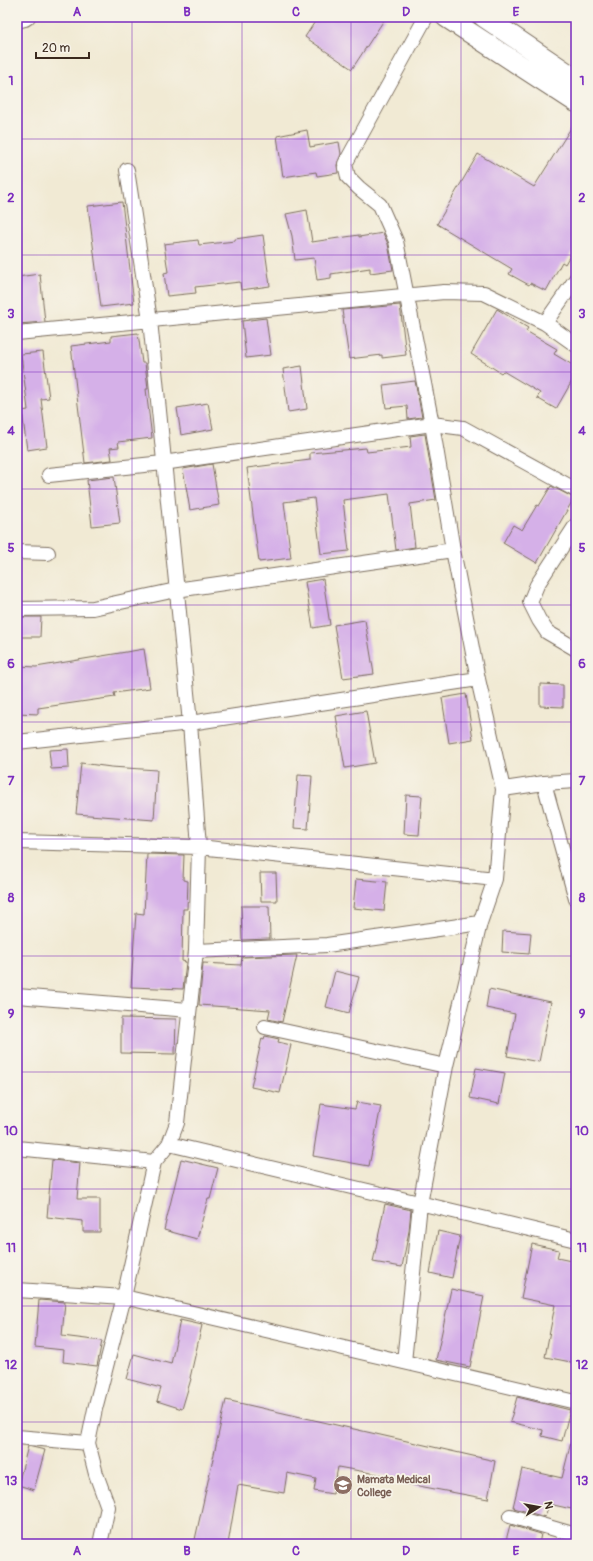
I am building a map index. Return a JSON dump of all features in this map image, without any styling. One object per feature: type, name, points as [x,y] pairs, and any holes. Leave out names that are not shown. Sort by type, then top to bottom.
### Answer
[{"type":"street","points":[[17,21],[28,17]]},
{"type":"street","points":[[404,1362],[420,1204],[446,1066],[480,923],[496,879],[503,789],[478,679],[452,550],[432,424],[396,241],[380,205],[358,188],[348,177],[346,164],[426,17]]},
{"type":"street","points":[[446,17],[576,102]]},
{"type":"street","points":[[484,17],[576,79]]},
{"type":"street","points":[[100,1544],[108,1507],[96,1474],[88,1443],[95,1409],[124,1297],[154,1162],[169,1144],[177,1123],[196,951],[199,847],[190,723],[150,320],[127,170]]},
{"type":"street","points":[[544,323],[576,279]]},
{"type":"street","points":[[17,333],[407,297],[444,292],[484,293],[544,323],[576,345]]},
{"type":"street","points":[[49,475],[163,463],[432,424],[463,428],[576,490]]},
{"type":"street","points":[[576,525],[537,585],[530,602],[547,632],[576,649]]},
{"type":"street","points":[[17,609],[93,608],[176,590],[452,550]]},
{"type":"street","points":[[17,552],[48,553]]},
{"type":"street","points":[[17,742],[190,723],[478,679]]},
{"type":"street","points":[[503,789],[544,783],[576,781]]},
{"type":"street","points":[[544,783],[576,900]]},
{"type":"street","points":[[17,842],[199,847],[496,879]]},
{"type":"street","points":[[196,951],[327,945],[480,923]]},
{"type":"street","points":[[17,996],[189,1010]]},
{"type":"street","points":[[265,1027],[446,1066]]},
{"type":"street","points":[[169,1144],[576,1240]]},
{"type":"street","points":[[17,1148],[154,1162]]},
{"type":"street","points":[[17,1290],[124,1297],[576,1402]]},
{"type":"street","points":[[17,1437],[88,1443]]},
{"type":"street","points":[[510,1516],[576,1535]]},
{"type":"building","points":[[318,17],[386,17],[352,69],[305,37]]},
{"type":"building","points":[[576,120],[576,245],[565,264],[562,262],[546,291],[530,283],[529,285],[509,274],[512,269],[437,224],[478,154],[534,187]]},
{"type":"building","points":[[307,130],[310,147],[339,142],[341,154],[337,165],[338,173],[317,176],[316,172],[283,177],[277,136]]},
{"type":"building","points":[[122,202],[134,303],[101,307],[88,206]]},
{"type":"building","points":[[307,210],[312,242],[383,233],[388,244],[393,270],[370,273],[370,268],[331,274],[331,278],[317,280],[314,258],[295,260],[292,236],[286,214]]},
{"type":"building","points":[[263,235],[270,286],[241,290],[240,282],[195,287],[196,293],[167,296],[164,273],[168,272],[164,244],[198,240],[199,245],[235,241],[235,239]]},
{"type":"building","points":[[40,274],[45,322],[17,324],[17,277]]},
{"type":"building","points":[[400,305],[406,355],[382,358],[382,355],[349,359],[342,310]]},
{"type":"building","points":[[497,309],[528,328],[526,331],[557,349],[554,354],[576,367],[576,374],[556,409],[537,398],[540,393],[503,371],[501,373],[471,354]]},
{"type":"building","points":[[266,318],[271,355],[246,358],[242,321]]},
{"type":"building","points":[[138,333],[142,363],[145,363],[148,389],[146,389],[152,438],[118,442],[119,447],[110,448],[112,460],[85,463],[71,346],[111,341],[111,336]]},
{"type":"building","points":[[43,352],[49,398],[41,399],[47,447],[27,450],[22,411],[28,410],[21,354]]},
{"type":"building","points":[[302,366],[307,409],[288,412],[283,369]]},
{"type":"building","points":[[415,381],[422,417],[408,419],[407,406],[386,408],[383,385]]},
{"type":"building","points":[[208,403],[213,429],[181,435],[177,408]]},
{"type":"building","points":[[425,434],[436,500],[410,504],[415,547],[396,550],[389,494],[343,500],[349,551],[321,554],[314,498],[284,502],[291,558],[259,562],[247,468],[310,460],[310,453],[366,448],[367,452],[411,447],[410,436]]},
{"type":"building","points":[[212,464],[219,505],[190,510],[183,469]]},
{"type":"building","points":[[114,477],[120,523],[92,526],[87,480]]},
{"type":"building","points":[[551,486],[574,498],[537,563],[503,543],[513,525],[522,530],[537,505],[539,506]]},
{"type":"building","points":[[323,579],[330,625],[313,628],[305,582]]},
{"type":"building","points":[[17,617],[41,617],[40,637],[17,637]]},
{"type":"building","points":[[365,620],[374,674],[343,678],[334,625]]},
{"type":"building","points":[[144,649],[150,688],[114,693],[115,697],[38,708],[38,714],[17,713],[19,666],[36,667]]},
{"type":"building","points":[[540,684],[563,685],[563,707],[540,706]]},
{"type":"building","points":[[466,694],[473,739],[449,743],[442,698]]},
{"type":"building","points":[[366,711],[375,763],[345,768],[336,716]]},
{"type":"building","points":[[68,749],[69,768],[51,769],[49,750]]},
{"type":"building","points":[[81,763],[111,767],[157,770],[154,820],[76,814]]},
{"type":"building","points":[[298,775],[312,776],[308,829],[294,828]]},
{"type":"building","points":[[406,795],[422,796],[419,835],[404,834]]},
{"type":"building","points":[[147,854],[184,855],[183,880],[188,881],[187,909],[183,909],[182,961],[186,962],[183,989],[131,987],[136,913],[144,914]]},
{"type":"building","points":[[260,873],[276,873],[277,901],[261,901]]},
{"type":"building","points":[[356,879],[387,882],[384,911],[353,908]]},
{"type":"building","points":[[241,906],[269,906],[270,939],[242,940]]},
{"type":"building","points":[[503,931],[531,933],[529,954],[502,952]]},
{"type":"building","points":[[297,955],[282,1022],[268,1019],[270,1010],[199,1005],[203,963],[241,965],[242,957]]},
{"type":"building","points":[[335,971],[359,977],[349,1013],[326,1007]]},
{"type":"building","points":[[489,989],[551,1002],[539,1062],[507,1056],[515,1014],[486,1008]]},
{"type":"building","points":[[121,1018],[176,1019],[175,1054],[121,1053]]},
{"type":"building","points":[[265,1036],[279,1039],[278,1042],[291,1045],[280,1093],[251,1087],[262,1038],[264,1039]]},
{"type":"building","points":[[476,1068],[505,1073],[499,1104],[470,1098]]},
{"type":"building","points":[[357,1102],[381,1106],[369,1166],[313,1156],[321,1104],[355,1109]]},
{"type":"building","points":[[181,1159],[218,1168],[197,1239],[164,1230]]},
{"type":"building","points":[[52,1160],[80,1163],[77,1199],[100,1199],[100,1232],[83,1232],[83,1221],[47,1217]]},
{"type":"building","points":[[385,1204],[411,1210],[409,1231],[402,1267],[373,1262]]},
{"type":"building","points":[[438,1231],[460,1236],[452,1278],[430,1273]]},
{"type":"building","points":[[532,1244],[559,1250],[557,1258],[576,1262],[576,1363],[545,1357],[555,1305],[521,1298]]},
{"type":"building","points":[[451,1289],[484,1296],[470,1367],[436,1360]]},
{"type":"building","points":[[39,1300],[65,1302],[62,1336],[102,1341],[97,1366],[63,1362],[64,1350],[35,1347]]},
{"type":"building","points":[[180,1320],[202,1325],[191,1379],[182,1409],[157,1401],[161,1388],[127,1379],[134,1354],[171,1364]]},
{"type":"building","points":[[517,1397],[570,1410],[562,1441],[542,1436],[543,1430],[510,1422]]},
{"type":"building","points":[[226,1400],[495,1461],[488,1499],[403,1483],[404,1479],[338,1467],[333,1494],[314,1491],[316,1479],[287,1473],[284,1493],[238,1485],[228,1544],[194,1544]]},
{"type":"building","points":[[571,1442],[576,1443],[576,1510],[549,1504],[545,1517],[514,1508],[522,1469],[562,1478]]},
{"type":"building","points":[[28,1446],[45,1450],[34,1490],[18,1485]]},
{"type":"building","points":[[510,1525],[541,1534],[539,1544],[505,1544]]},
{"type":"place","name":"Mamata Medical College","points":[[343,1485]]}]
